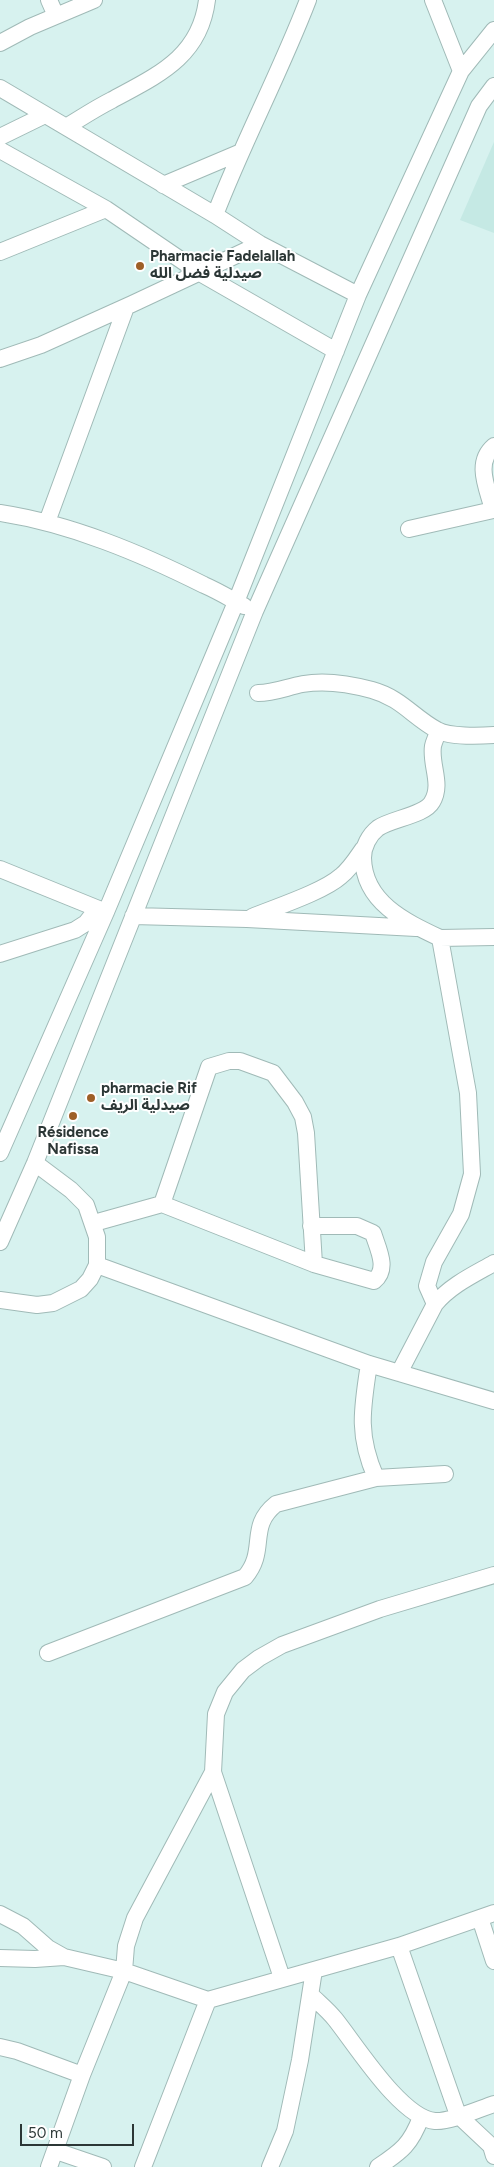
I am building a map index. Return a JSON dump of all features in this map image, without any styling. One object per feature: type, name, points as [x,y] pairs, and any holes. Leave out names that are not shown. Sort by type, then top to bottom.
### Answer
[{"type":"street","points":[[49,0],[56,16]]},
{"type":"street","points":[[0,43],[30,27],[94,0]]},
{"type":"street","points":[[66,127],[154,78],[184,54],[204,19],[207,0]]},
{"type":"street","points":[[216,215],[241,152],[281,69],[308,0]]},
{"type":"street","points":[[433,0],[461,71]]},
{"type":"street","points":[[0,1153],[102,911],[236,602],[358,295],[461,71],[494,30]]},
{"type":"street","points":[[0,1242],[35,1163],[255,611],[478,106],[494,86]]},
{"type":"street","points":[[0,88],[162,185],[216,215],[260,244],[358,295]]},
{"type":"street","points":[[0,137],[45,114]]},
{"type":"street","points":[[0,150],[106,208],[200,273],[336,351]]},
{"type":"street","points":[[162,185],[241,152]]},
{"type":"street","points":[[0,252],[106,208]]},
{"type":"street","points":[[0,359],[41,345],[260,244]]},
{"type":"street","points":[[47,522],[126,307]]},
{"type":"street","points":[[409,529],[494,512],[483,471],[483,462],[489,450],[494,446]]},
{"type":"street","points":[[0,513],[47,522],[161,564],[255,611]]},
{"type":"street","points":[[257,546],[279,557]]},
{"type":"street","points":[[258,693],[276,692],[302,684],[318,682],[344,684],[374,690],[403,703],[438,732],[478,736],[494,735]]},
{"type":"street","points":[[247,919],[328,885],[345,873],[378,829],[431,804],[436,795],[437,785],[433,747],[438,732]]},
{"type":"street","points":[[363,849],[364,870],[372,892],[390,910],[419,928],[440,938],[494,937]]},
{"type":"street","points":[[0,869],[102,911]]},
{"type":"street","points":[[0,954],[75,930],[102,911]]},
{"type":"street","points":[[133,916],[247,919],[419,928]]},
{"type":"street","points":[[435,1304],[427,1286],[434,1262],[461,1214],[472,1174],[468,1093],[440,938]]},
{"type":"street","points":[[162,1204],[209,1067],[229,1061],[240,1061],[273,1073],[291,1096],[303,1117],[314,1264]]},
{"type":"street","points":[[0,1300],[37,1305],[53,1303],[81,1289],[90,1279],[97,1265],[97,1237],[94,1223],[86,1205],[71,1190],[35,1163]]},
{"type":"street","points":[[94,1223],[162,1204],[314,1264],[374,1281],[381,1276],[382,1270],[373,1233],[357,1226],[311,1226]]},
{"type":"street","points":[[399,1373],[435,1304],[458,1284],[494,1263]]},
{"type":"street","points":[[97,1265],[369,1364],[494,1401]]},
{"type":"street","points":[[369,1364],[362,1424],[363,1444],[376,1478]]},
{"type":"street","points":[[48,1653],[245,1577],[253,1566],[257,1552],[260,1524],[265,1513],[276,1504],[376,1478],[445,1474]]},
{"type":"street","points":[[282,1978],[213,1772],[216,1714],[225,1692],[243,1670],[282,1645],[363,1615],[494,1574]]},
{"type":"street","points":[[49,2167],[82,2074],[124,1971],[126,1946],[135,1918],[213,1772]]},
{"type":"street","points":[[0,1914],[23,1926],[48,1948],[64,1956],[124,1971],[208,2000],[399,1946],[487,1915],[494,1961]]},
{"type":"street","points":[[399,1946],[458,2115],[493,2150]]},
{"type":"street","points":[[0,1958],[36,1959],[64,1956]]},
{"type":"street","points":[[270,2167],[285,2131],[314,1970]]},
{"type":"street","points":[[310,1994],[334,2018],[390,2090],[420,2117],[440,2121],[494,2104]]},
{"type":"street","points":[[143,2167],[208,2000]]},
{"type":"street","points":[[0,2047],[17,2051],[82,2074]]},
{"type":"street","points":[[378,2167],[392,2158],[412,2139],[420,2117]]},
{"type":"street","points":[[56,2151],[103,2167]]},
{"type":"shaded area","points":[[494,142],[494,233],[460,220]]},
{"type":"place","name":"Pharmacie Fadelallah صيدلية فضل الله","points":[[140,266]]},
{"type":"place","name":"pharmacie Rif صيدلية الريف","points":[[91,1098]]},
{"type":"place","name":"Résidence Nafissa","points":[[73,1116]]}]
